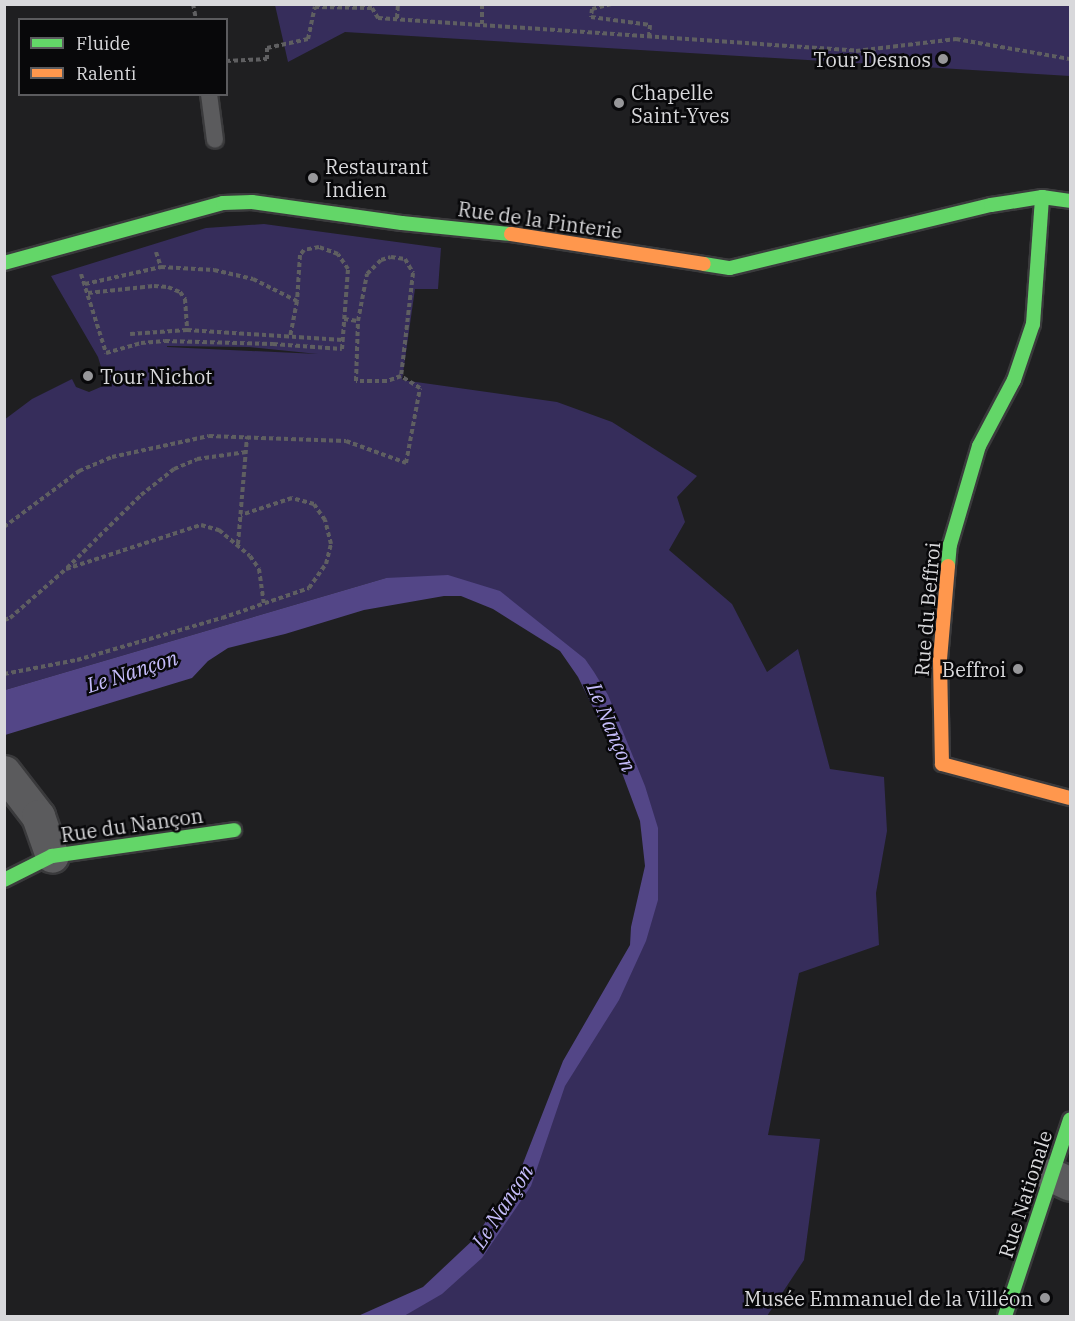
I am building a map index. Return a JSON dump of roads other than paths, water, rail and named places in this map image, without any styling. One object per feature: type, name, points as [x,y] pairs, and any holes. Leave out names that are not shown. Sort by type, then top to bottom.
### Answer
[{"type":"street","name":"Rue de la Pinterie","points":[[5,264],[223,197],[402,223],[521,235],[730,268],[991,205],[1042,196],[1071,201]]},
{"type":"street","name":"Rue du Beffroi","points":[[1042,196],[1033,324],[1014,380],[979,446],[950,545],[942,764],[1071,798]]},
{"type":"street","points":[[4,772],[38,816],[52,856]]},
{"type":"street","name":"Rue du Nançon","points":[[4,880],[52,856],[234,830]]},
{"type":"street","name":"Rue Nationale","points":[[1005,1317],[1061,1180],[1071,1119]]},
{"type":"lane","points":[[209,96],[215,140]]},
{"type":"water","name":"Le Nançon","points":[[448,575],[500,591],[585,659],[594,672],[608,695],[645,786],[658,828],[658,900],[646,941],[619,1000],[565,1086],[531,1186],[482,1258],[442,1294],[404,1316],[358,1316],[423,1287],[474,1239],[520,1171],[563,1061],[630,945],[631,927],[645,866],[640,821],[612,746],[578,677],[560,651],[493,609],[461,596],[444,596],[364,610],[285,634],[228,648],[208,661],[192,678],[5,735],[5,690],[386,578]]},
{"type":"place","name":"Tour Desnos","points":[[943,59]]},
{"type":"place","name":"Chapelle Saint-Yves","points":[[619,103]]},
{"type":"place","name":"Restaurant Indien","points":[[313,178]]},
{"type":"place","name":"Tour Nichot","points":[[88,376]]},
{"type":"place","name":"Beffroi","points":[[1018,669]]},
{"type":"place","name":"Musée Emmanuel de la Villéon","points":[[1045,1298]]}]
